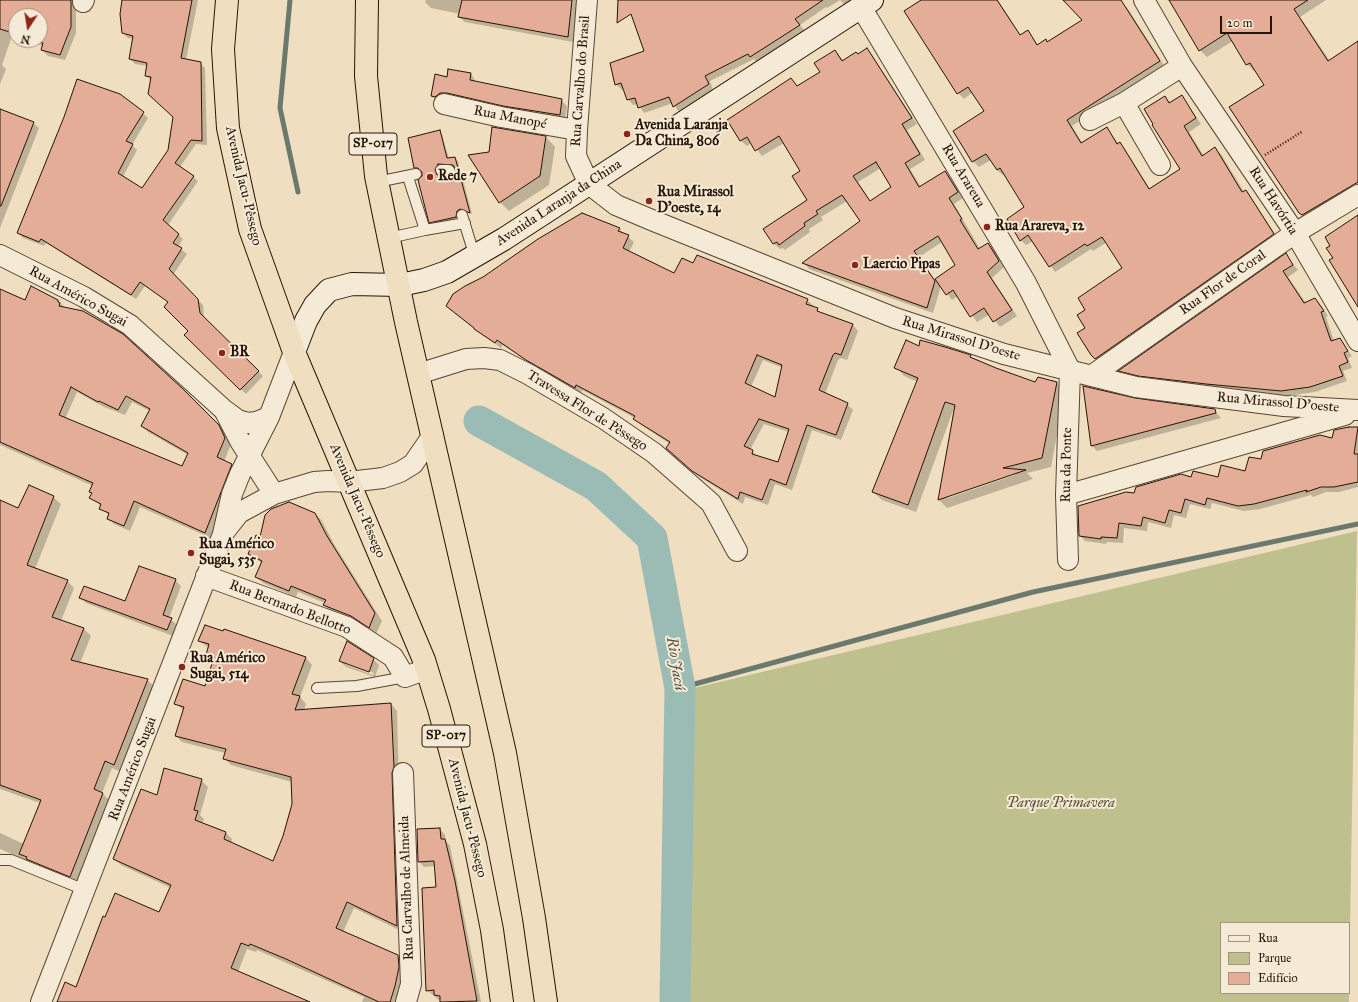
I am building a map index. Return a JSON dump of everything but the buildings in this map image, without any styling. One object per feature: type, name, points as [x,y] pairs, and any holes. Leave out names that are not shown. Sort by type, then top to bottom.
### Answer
[{"type":"highway","name":"Avenida Jacu-Pêssego","points":[[227,0],[223,49],[228,128],[250,229],[294,352],[427,669],[475,844],[492,930],[502,1002]]},
{"type":"highway","name":"SP-017","points":[[367,0],[366,76],[377,182],[418,374],[504,753],[534,918],[546,1002]]},
{"type":"street","name":"Rua Carvalho do Brasil","points":[[587,0],[576,130],[576,156],[589,184]]},
{"type":"street","name":"Rua Havórtia","points":[[1144,0],[1182,66],[1294,233],[1358,341]]},
{"type":"street","name":"Avenida Laranja da China","points":[[400,285],[424,280],[447,272],[475,257],[866,3]]},
{"type":"street","name":"Rua Arareua","points":[[866,3],[1026,283],[1070,370]]},
{"type":"street","points":[[1090,120],[1124,102],[1182,66]]},
{"type":"street","points":[[1124,102],[1160,165]]},
{"type":"street","name":"Rua Manopé","points":[[444,104],[501,117],[576,130]]},
{"type":"street","name":"Rua Mirassol D'oeste","points":[[589,184],[616,204],[654,221],[895,318],[1004,354],[1136,386],[1284,406],[1358,411]]},
{"type":"street","name":"Rua Flor de Coral","points":[[1091,376],[1294,233],[1358,195]]},
{"type":"street","name":"Rua Américo Sugai","points":[[0,255],[84,298],[130,325],[223,409],[238,420],[248,423],[256,422],[269,417]]},
{"type":"street","name":"Rua Américo Sugai","points":[[41,1002],[222,534],[232,494],[249,454],[269,417],[306,321],[315,305],[329,290],[352,284],[400,285]]},
{"type":"street","name":"Travessa Flor de Pêssego","points":[[418,374],[466,359],[484,358],[500,360],[528,374],[622,430],[654,453],[711,503],[737,551]]},
{"type":"street","name":"Rua da Ponte","points":[[1068,560],[1066,495],[1070,370]]},
{"type":"street","name":"Rua Américo Sugai","points":[[223,409],[274,494]]},
{"type":"street","points":[[1066,495],[1358,411]]},
{"type":"street","name":"Rua Américo Sugai","points":[[222,534],[239,513],[274,494],[314,482],[328,480],[349,482],[383,478],[400,472],[413,464],[433,435]]},
{"type":"street","name":"Rua Bernardo Bellotto","points":[[206,576],[347,627],[393,657],[405,677]]},
{"type":"street","points":[[405,677],[427,669]]},
{"type":"street","name":"Rua Carvalho de Almeida","points":[[403,773],[411,977],[406,1002]]},
{"type":"lane","points":[[441,170],[449,170],[452,176]]},
{"type":"lane","points":[[377,182],[412,175],[425,230]]},
{"type":"lane","points":[[389,238],[464,219],[475,257]]},
{"type":"lane","points":[[317,688],[357,686],[405,677]]},
{"type":"lane","points":[[0,860],[10,860],[85,890]]},
{"type":"path","points":[[1249,166],[1303,131]]},
{"type":"green space","name":"Parque Primavera","points":[[1357,531],[1350,926],[1350,922],[1220,922],[1220,994],[1349,994],[1349,1002],[689,1002],[690,689]]},
{"type":"waterway","points":[[290,0],[280,108],[298,192]]},
{"type":"waterway","name":"Rio Jacú","points":[[479,421],[596,486],[652,538],[680,688],[675,1002]]},
{"type":"waterway","points":[[680,688],[1033,592],[1358,524]]},
{"type":"place","name":"Avenida Laranja Da China, 806","points":[[627,134]]},
{"type":"place","name":"Rede 7","points":[[430,177]]},
{"type":"place","name":"Rua Mirassol D'oeste, 14","points":[[649,201]]},
{"type":"place","name":"Rua Arareva, 12","points":[[987,227]]},
{"type":"place","name":"Laercio Pipas","points":[[855,265]]},
{"type":"place","name":"BR","points":[[222,353]]},
{"type":"place","name":"Rua Américo Sugai, 535","points":[[191,553]]},
{"type":"place","name":"Rua Américo Sugai, 514","points":[[182,667]]}]
